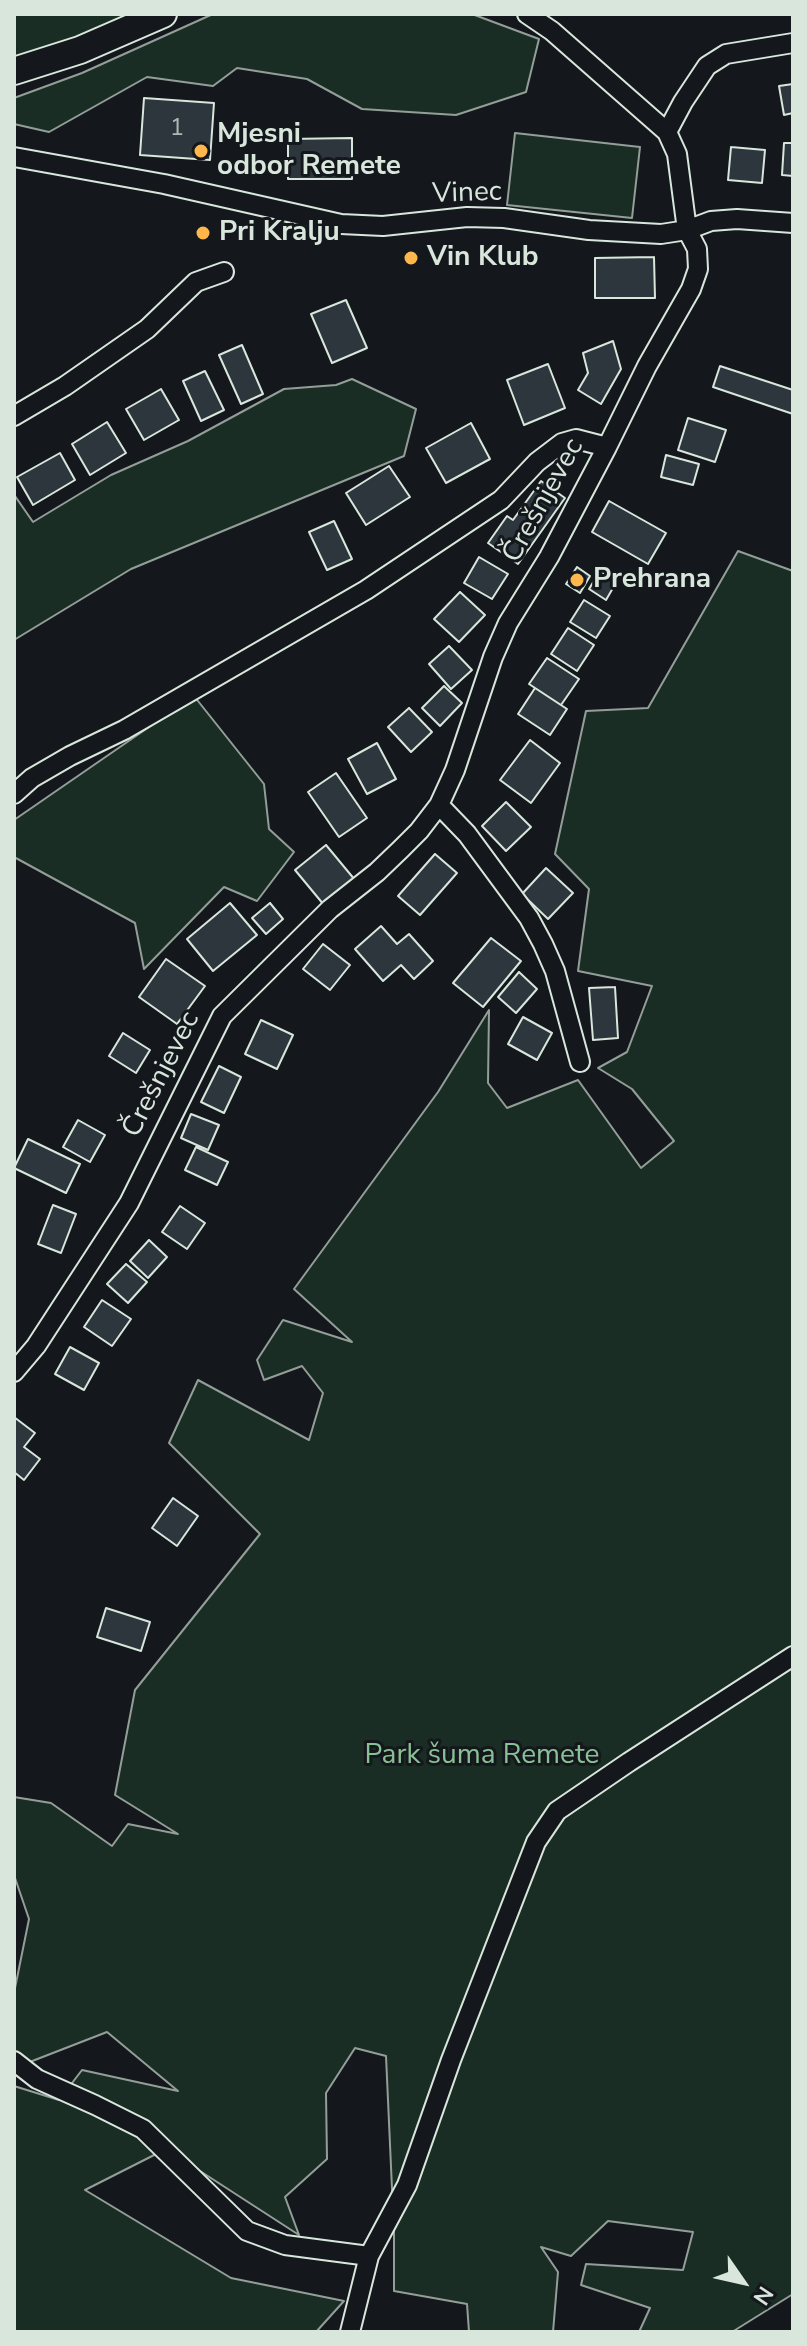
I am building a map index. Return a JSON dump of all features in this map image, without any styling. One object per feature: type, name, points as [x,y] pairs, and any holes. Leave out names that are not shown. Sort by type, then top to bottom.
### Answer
[{"type":"main road","points":[[14,71],[80,50],[163,14]]},
{"type":"street","points":[[527,14],[552,31],[667,132],[677,154],[687,230]]},
{"type":"street","points":[[667,132],[707,66],[726,54],[793,43]]},
{"type":"street","name":"Vinec","points":[[14,157],[164,184],[341,224],[383,226],[467,217],[504,218],[628,234],[661,234],[687,230],[711,221],[793,223]]},
{"type":"street","name":"Črešnjevec","points":[[14,1372],[36,1346],[129,1203],[222,1016],[330,909],[401,849],[439,805],[455,770],[493,657],[508,623],[549,557],[647,366],[691,289],[698,269],[697,249],[687,230]]},
{"type":"street","points":[[14,416],[58,391],[147,329],[196,282],[224,272]]},
{"type":"street","points":[[14,794],[32,778],[124,730],[366,590],[501,500],[537,462],[562,443],[576,439],[607,447]]},
{"type":"street","points":[[439,805],[467,834],[529,918],[555,971],[580,1062]]},
{"type":"street","points":[[350,2332],[369,2256],[407,2185],[451,2060],[536,1842],[557,1811],[793,1656]]},
{"type":"street","points":[[14,2061],[37,2079],[143,2129],[247,2231],[285,2245],[369,2256]]},
{"type":"green space","points":[[14,14],[143,14],[14,62]]},
{"type":"green space","points":[[213,14],[472,14],[539,39],[526,92],[456,115],[362,109],[307,79],[237,68],[213,86],[147,77],[49,132],[14,124],[14,98],[82,73]]},
{"type":"green space","points":[[515,133],[640,147],[632,218],[507,205]]},
{"type":"green space","points":[[352,379],[416,409],[404,456],[131,569],[14,640],[15,496],[33,522],[111,475],[188,441],[284,389],[336,385]]},
{"type":"green space","name":"Park šuma Remete","points":[[738,551],[793,571],[793,2294],[732,2332],[639,2332],[650,2308],[581,2285],[586,2264],[683,2270],[693,2232],[608,2221],[571,2256],[541,2247],[558,2272],[553,2332],[469,2332],[467,2304],[394,2291],[386,2056],[355,2048],[326,2093],[327,2159],[285,2197],[299,2235],[166,2149],[85,2190],[231,2278],[344,2301],[316,2332],[14,2332],[14,2086],[59,2100],[82,2070],[178,2091],[107,2032],[22,2065],[14,2060],[14,1993],[29,1919],[14,1875],[14,1797],[51,1803],[112,1846],[128,1824],[178,1834],[115,1795],[135,1690],[260,1534],[169,1443],[198,1380],[309,1440],[323,1393],[302,1366],[264,1380],[257,1360],[283,1320],[352,1342],[294,1289],[438,1092],[489,1010],[488,1083],[507,1108],[578,1080],[641,1168],[674,1141],[632,1089],[598,1068],[627,1052],[652,986],[578,971],[589,889],[555,854],[586,711],[648,708]]},
{"type":"green space","points":[[194,696],[264,784],[269,829],[294,852],[257,901],[224,887],[144,969],[135,923],[14,857],[14,820]]},
{"type":"building","points":[[793,84],[793,113],[784,115],[779,86]]},
{"type":"building","points":[[144,98],[214,103],[210,160],[140,155]]},
{"type":"building","points":[[352,138],[352,179],[288,179],[288,139]]},
{"type":"building","points":[[784,143],[793,143],[793,176],[782,175]]},
{"type":"building","points":[[731,147],[765,150],[762,183],[728,180]]},
{"type":"building","points":[[654,257],[655,298],[595,298],[595,258]]},
{"type":"building","points":[[346,300],[367,348],[332,363],[311,314]]},
{"type":"building","points":[[613,341],[621,369],[601,404],[578,390],[588,373],[583,353]]},
{"type":"building","points":[[242,345],[263,394],[241,404],[219,355]]},
{"type":"building","points":[[548,364],[565,408],[524,425],[507,380]]},
{"type":"building","points":[[720,366],[793,390],[793,414],[713,387]]},
{"type":"building","points":[[205,371],[224,410],[201,421],[183,381]]},
{"type":"building","points":[[161,389],[179,420],[144,440],[126,409]]},
{"type":"building","points":[[688,418],[726,430],[715,462],[678,450]]},
{"type":"building","points":[[107,422],[126,453],[90,475],[72,444]]},
{"type":"building","points":[[471,423],[490,459],[446,483],[426,448]]},
{"type":"building","points":[[60,453],[75,480],[33,505],[17,477]]},
{"type":"building","points":[[666,455],[699,464],[693,485],[661,477]]},
{"type":"building","points":[[389,466],[410,497],[366,525],[346,493]]},
{"type":"building","points":[[541,481],[565,498],[518,564],[488,543],[507,516],[513,520]]},
{"type":"building","points":[[609,501],[666,533],[648,564],[592,532]]},
{"type":"building","points":[[334,521],[352,559],[327,570],[309,532]]},
{"type":"building","points":[[479,557],[508,574],[492,599],[464,583]]},
{"type":"building","points":[[577,567],[590,576],[580,593],[566,584]]},
{"type":"building","points":[[600,571],[617,581],[606,600],[589,589]]},
{"type":"building","points":[[460,592],[485,615],[459,642],[434,619]]},
{"type":"building","points":[[584,600],[610,616],[596,638],[570,622]]},
{"type":"building","points":[[568,628],[594,645],[577,671],[551,654]]},
{"type":"building","points":[[449,646],[472,670],[451,689],[429,664]]},
{"type":"building","points":[[547,658],[579,679],[561,705],[529,684]]},
{"type":"building","points":[[444,686],[462,703],[440,726],[422,708]]},
{"type":"building","points":[[535,688],[567,709],[550,735],[518,714]]},
{"type":"building","points":[[409,708],[432,732],[411,752],[388,727]]},
{"type":"building","points":[[530,740],[560,763],[531,803],[500,780]]},
{"type":"building","points":[[377,743],[396,779],[367,794],[348,759]]},
{"type":"building","points":[[336,773],[367,818],[339,837],[308,792]]},
{"type":"building","points":[[506,802],[531,827],[506,851],[482,826]]},
{"type":"building","points":[[326,845],[355,880],[324,905],[295,870]]},
{"type":"building","points":[[435,854],[457,873],[420,915],[398,896]]},
{"type":"building","points":[[546,868],[573,893],[548,919],[522,894]]},
{"type":"building","points":[[230,903],[257,935],[213,971],[187,939]]},
{"type":"building","points":[[270,903],[283,919],[266,934],[252,918]]},
{"type":"building","points":[[381,926],[397,944],[409,934],[433,961],[414,979],[401,965],[383,981],[355,949]]},
{"type":"building","points":[[491,938],[521,961],[483,1007],[453,983]]},
{"type":"building","points":[[323,944],[350,965],[330,990],[303,969]]},
{"type":"building","points":[[166,959],[205,986],[177,1024],[139,997]]},
{"type":"building","points":[[519,972],[537,989],[516,1013],[498,997]]},
{"type":"building","points":[[615,987],[618,1038],[593,1040],[589,988]]},
{"type":"building","points":[[523,1017],[552,1033],[537,1060],[508,1044]]},
{"type":"building","points":[[261,1020],[293,1035],[277,1069],[245,1054]]},
{"type":"building","points":[[123,1033],[150,1050],[136,1073],[109,1056]]},
{"type":"building","points":[[219,1066],[241,1077],[224,1113],[201,1102]]},
{"type":"building","points":[[191,1114],[219,1125],[208,1150],[181,1138]]},
{"type":"building","points":[[78,1120],[105,1135],[90,1162],[63,1147]]},
{"type":"building","points":[[28,1139],[80,1164],[66,1193],[14,1168]]},
{"type":"building","points":[[196,1147],[228,1162],[217,1185],[185,1170]]},
{"type":"building","points":[[53,1205],[76,1214],[61,1253],[38,1244]]},
{"type":"building","points":[[180,1206],[205,1223],[187,1249],[162,1232]]},
{"type":"building","points":[[149,1240],[167,1257],[148,1278],[130,1261]]},
{"type":"building","points":[[126,1264],[147,1282],[128,1303],[107,1284]]},
{"type":"building","points":[[102,1300],[131,1319],[112,1346],[84,1327]]},
{"type":"building","points":[[70,1347],[99,1363],[84,1390],[55,1374]]},
{"type":"building","points":[[14,1417],[35,1433],[24,1447],[40,1459],[24,1480],[14,1472]]},
{"type":"building","points":[[173,1498],[198,1516],[177,1546],[152,1528]]},
{"type":"building","points":[[106,1608],[150,1622],[141,1651],[97,1637]]},
{"type":"place","name":"Mjesni odbor Remete","points":[[201,151]]},
{"type":"place","name":"Pri Kralju","points":[[203,233]]},
{"type":"place","name":"Vin Klub","points":[[411,258]]},
{"type":"place","name":"Prehrana","points":[[577,580]]}]
